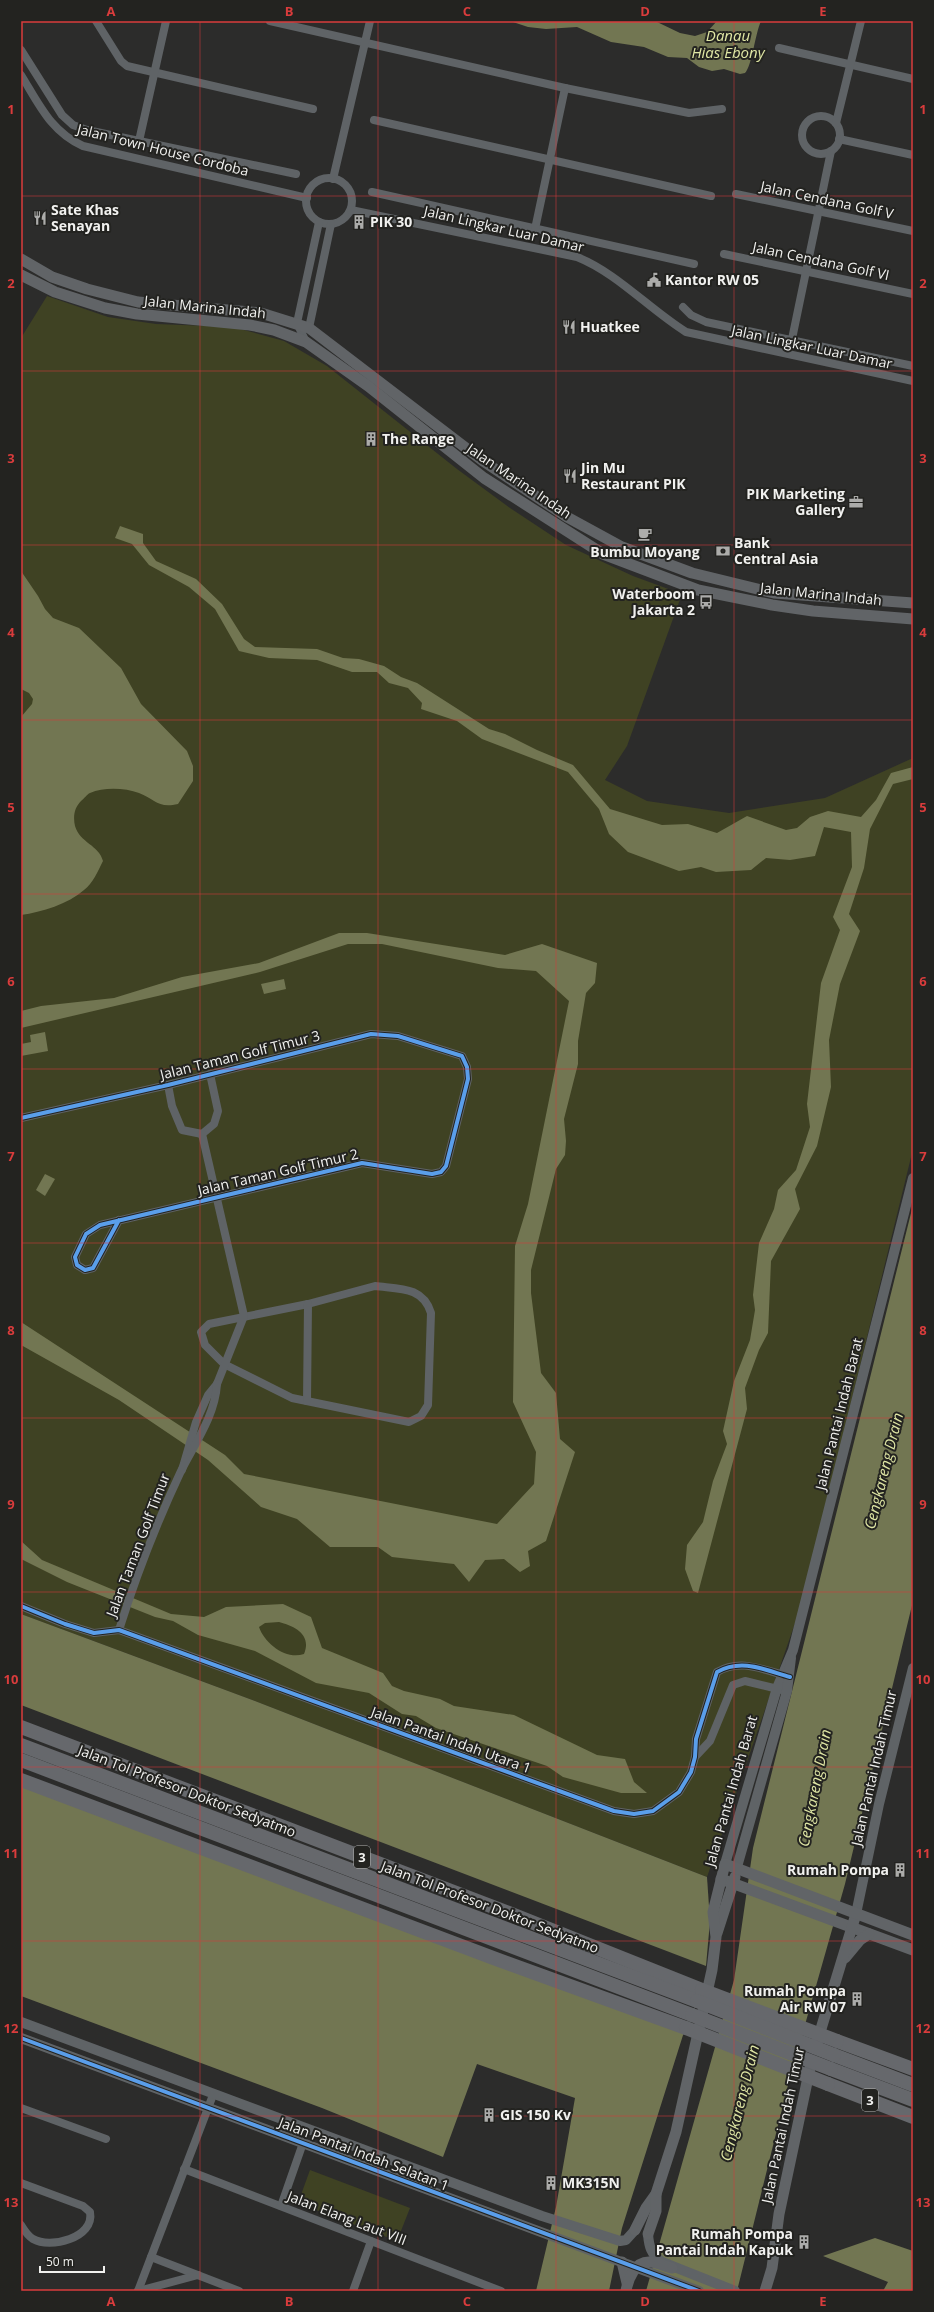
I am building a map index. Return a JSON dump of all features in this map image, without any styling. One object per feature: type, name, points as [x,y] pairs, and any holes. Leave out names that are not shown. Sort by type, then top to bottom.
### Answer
[{"type":"highway","name":"Jalan Tol Profesor Doktor Sedyatmo","points":[[21,1727],[509,1913],[834,2055],[913,2085]]},
{"type":"highway","name":"Jalan Tol Profesor Doktor Sedyatmo","points":[[21,1745],[699,1996],[838,2041],[913,2069]]},
{"type":"highway","name":"Jalan Tol Profesor Doktor Sedyatmo","points":[[21,1760],[913,2100]]},
{"type":"highway","name":"3","points":[[21,1780],[489,1956],[686,2028],[913,2117]]},
{"type":"main road","name":"Jalan Marina Indah","points":[[21,259],[52,277],[87,289],[138,302],[261,313],[309,328],[483,461],[567,517],[622,547],[692,573],[735,585],[774,593],[913,603]]},
{"type":"main road","name":"Jalan Marina Indah","points":[[21,275],[55,292],[105,308],[137,314],[250,325],[274,330],[306,342],[368,386],[484,478],[603,554],[698,590],[772,605],[813,611],[913,619]]},
{"type":"main road","points":[[813,611],[814,597]]},
{"type":"main road","points":[[725,1864],[742,1869],[913,1935]]},
{"type":"main road","name":"Jalan Pantai Indah Barat","points":[[716,1937],[714,1912],[725,1864]]},
{"type":"main road","name":"Jalan Pantai Indah Barat","points":[[635,2230],[646,2208],[656,2194],[668,2159],[681,2112],[712,1970],[716,1937],[733,1883],[742,1869]]},
{"type":"main road","points":[[721,1879],[913,1950]]},
{"type":"main road","name":"Jalan Pantai Indah Timur","points":[[765,2291],[772,2268],[779,2214],[807,2080],[856,1914]]},
{"type":"main road","name":"Jalan Pantai Indah Timur","points":[[840,1967],[853,1948],[869,1934]]},
{"type":"main road","name":"Jalan Pantai Indah Barat","points":[[648,2234],[656,2211],[656,2194]]},
{"type":"main road","points":[[619,2261],[626,2287]]},
{"type":"main road","points":[[626,2287],[636,2268],[646,2262],[672,2268]]},
{"type":"street","points":[[96,21],[121,60],[127,66],[314,109]]},
{"type":"street","points":[[139,141],[166,21]]},
{"type":"street","points":[[270,21],[565,88],[689,113],[722,109]]},
{"type":"street","points":[[333,179],[370,21]]},
{"type":"street","points":[[840,139],[836,123],[861,21]]},
{"type":"street","points":[[779,48],[913,79]]},
{"type":"street","points":[[21,50],[62,115],[73,125],[87,130],[296,174]]},
{"type":"street","name":"Jalan Town House Cordoba","points":[[21,75],[54,127],[68,139],[83,146],[307,198]]},
{"type":"street","points":[[535,229],[565,88]]},
{"type":"street","points":[[831,151],[819,153],[808,148],[804,142],[803,130],[809,120],[815,117],[827,117],[836,123]]},
{"type":"street","points":[[374,120],[550,161],[711,196]]},
{"type":"street","points":[[792,339],[831,151],[840,139]]},
{"type":"street","points":[[840,139],[913,155]]},
{"type":"street","points":[[326,179],[333,179],[345,185],[350,190],[352,197],[351,210],[343,220],[331,224],[319,222],[309,212],[307,198],[313,185],[326,179]]},
{"type":"street","points":[[372,192],[694,264]]},
{"type":"street","name":"Jalan Cendana Golf V","points":[[736,194],[913,231]]},
{"type":"street","name":"Jalan Lingkar Luar Damar","points":[[351,210],[577,256],[604,272],[686,332],[913,381]]},
{"type":"street","points":[[306,342],[297,323],[319,222]]},
{"type":"street","points":[[309,328],[331,224]]},
{"type":"street","name":"Jalan Cendana Golf VI","points":[[724,254],[913,294]]},
{"type":"street","points":[[683,307],[691,316],[706,322],[792,339],[913,366]]},
{"type":"street","name":"Jalan Taman Golf Timur 3","points":[[21,1118],[168,1085],[371,1034],[398,1036],[462,1056]]},
{"type":"street","name":"Jalan Taman Golf Timur 2","points":[[119,1220],[93,1268],[85,1270],[77,1265],[75,1257],[86,1234],[100,1225],[119,1220],[362,1163],[432,1174],[441,1172],[446,1166],[468,1079],[467,1067],[462,1056]]},
{"type":"street","points":[[202,1134],[214,1124],[218,1111],[210,1074]]},
{"type":"street","points":[[168,1085],[172,1106],[182,1130],[202,1134]]},
{"type":"street","points":[[202,1134],[244,1316]]},
{"type":"street","name":"Jalan Pantai Indah Barat","points":[[742,1869],[787,1692],[786,1676],[846,1446],[913,1178]]},
{"type":"street","points":[[375,1286],[417,1292],[429,1304],[431,1313],[428,1405],[422,1416],[409,1422],[292,1398],[224,1364],[205,1345],[201,1332],[209,1324],[244,1316],[308,1304],[375,1286]]},
{"type":"street","points":[[307,1401],[308,1304]]},
{"type":"street","name":"Jalan Taman Golf Timur","points":[[190,1450],[204,1428],[216,1397],[217,1384],[224,1364],[244,1316]]},
{"type":"street","name":"Jalan Taman Golf Timur","points":[[119,1630],[136,1581],[190,1450],[196,1422],[208,1395],[217,1384]]},
{"type":"street","name":"Jalan Pantai Indah Utara 1","points":[[21,1606],[65,1624],[94,1633],[119,1630],[614,1811],[634,1814],[653,1812],[680,1792],[691,1772],[695,1757],[696,1739],[717,1672],[729,1665],[748,1665],[786,1676]]},
{"type":"street","name":"Jalan Pantai Indah Timur","points":[[856,1914],[878,1804],[913,1668]]},
{"type":"street","name":"Jalan Pantai Indah Barat","points":[[725,1864],[777,1688],[786,1676]]},
{"type":"street","name":"Jalan Pantai Indah Utara 1","points":[[695,1757],[710,1741],[733,1685],[745,1681],[777,1688],[787,1692]]},
{"type":"street","name":"Jalan Pantai Indah Selatan 1","points":[[21,2022],[213,2095],[542,2216],[620,2241],[626,2240],[635,2230]]},
{"type":"street","name":"Jalan Pantai Indah Selatan 1","points":[[21,2038],[636,2268]]},
{"type":"street","points":[[138,2291],[213,2095]]},
{"type":"street","points":[[21,2108],[106,2139]]},
{"type":"street","points":[[281,2206],[303,2143]]},
{"type":"street","name":"Jalan Elang Laut VIII","points":[[184,2169],[501,2291]]},
{"type":"street","points":[[21,2183],[83,2206],[90,2212],[91,2216],[85,2231],[79,2236],[46,2242],[32,2239],[21,2225]]},
{"type":"street","points":[[648,2234],[651,2263],[699,2291]]},
{"type":"street","points":[[353,2291],[371,2241]]},
{"type":"street","points":[[151,2257],[239,2291]]},
{"type":"street","points":[[672,2268],[735,2291]]},
{"type":"street","points":[[138,2291],[198,2275]]},
{"type":"shaded area","points":[[47,296],[108,317],[156,324],[233,327],[284,341],[327,366],[457,469],[510,508],[566,545],[633,576],[682,594],[627,746],[605,780],[647,801],[729,813],[825,798],[913,758],[913,1149],[802,1603],[707,1877],[255,1701],[21,1614],[21,338]]},
{"type":"shaded area","points":[[310,2170],[410,2208],[397,2241],[298,2203]]},
{"type":"water","name":"Danau Hias Ebony","points":[[510,21],[655,21],[680,33],[695,36],[707,32],[717,21],[761,21],[750,64],[745,73],[740,74],[724,69],[712,71],[699,67],[687,58],[668,57],[644,47],[611,42],[577,27],[546,29],[528,27]]},
{"type":"water","points":[[120,526],[143,534],[143,543],[156,561],[196,579],[222,604],[244,639],[255,647],[317,649],[343,658],[359,659],[384,666],[401,677],[417,683],[489,729],[505,734],[537,750],[573,765],[610,809],[662,825],[688,824],[717,833],[747,816],[786,830],[797,828],[810,817],[828,811],[861,817],[876,800],[891,773],[913,767],[913,779],[893,784],[870,829],[864,868],[849,914],[860,931],[840,984],[829,1040],[831,1087],[817,1146],[795,1189],[800,1209],[771,1261],[768,1333],[759,1350],[745,1388],[747,1409],[698,1593],[693,1591],[685,1569],[687,1545],[703,1522],[713,1481],[727,1444],[723,1431],[734,1381],[750,1340],[755,1310],[753,1295],[759,1243],[774,1209],[778,1190],[796,1170],[810,1127],[807,1104],[821,983],[840,930],[833,917],[852,867],[851,832],[824,827],[815,856],[790,860],[766,858],[751,870],[716,872],[701,867],[679,871],[628,852],[609,834],[599,809],[568,772],[482,739],[457,721],[421,709],[422,703],[408,688],[389,683],[377,672],[352,672],[317,660],[269,658],[239,651],[215,609],[189,587],[149,565],[132,544],[115,538]]},
{"type":"water","points":[[21,571],[45,609],[53,618],[79,628],[121,668],[141,704],[187,751],[193,766],[193,781],[178,804],[171,805],[157,803],[139,793],[121,789],[108,789],[88,794],[77,807],[74,816],[74,823],[77,832],[98,851],[101,856],[103,861],[97,873],[87,887],[78,895],[63,903],[46,909],[21,915],[21,717],[32,704],[33,699],[29,693],[21,689]]},
{"type":"water","points":[[339,933],[367,933],[505,955],[542,944],[597,963],[595,983],[586,993],[578,1041],[578,1064],[564,1119],[566,1141],[565,1155],[556,1169],[531,1270],[531,1293],[541,1373],[556,1393],[560,1439],[575,1452],[546,1541],[528,1551],[530,1566],[520,1572],[504,1559],[485,1560],[469,1582],[454,1564],[392,1557],[378,1547],[330,1547],[297,1519],[261,1507],[208,1460],[119,1400],[21,1345],[21,1322],[225,1455],[244,1474],[497,1524],[534,1484],[536,1452],[513,1402],[515,1246],[528,1204],[569,1001],[536,971],[498,968],[382,944],[348,944],[260,972],[21,1028],[21,1011],[41,1006],[114,998],[182,977],[259,963]]},
{"type":"water","points":[[284,979],[286,989],[264,994],[261,984]]},
{"type":"water","points":[[45,1032],[48,1051],[21,1056],[21,1044],[31,1042],[30,1035]]},
{"type":"water","points":[[45,1174],[55,1179],[45,1196],[36,1190]]},
{"type":"water","name":"Cengkareng Drain","points":[[913,1205],[913,1601],[845,1884],[789,2081],[737,2291],[646,2291],[734,1980],[753,1848]]},
{"type":"water","points":[[21,1541],[42,1560],[171,1614],[204,1617],[226,1607],[283,1604],[311,1617],[322,1648],[383,1673],[392,1686],[404,1691],[440,1699],[454,1706],[514,1715],[597,1755],[625,1759],[634,1782],[647,1793],[621,1793],[563,1777],[547,1766],[436,1728],[416,1716],[402,1714],[369,1693],[316,1683],[255,1651],[198,1635],[173,1621],[155,1617],[67,1582],[21,1559]],"holes":[[[279,1622],[291,1626],[300,1632],[304,1637],[306,1642],[304,1654],[290,1655],[283,1653],[271,1645],[266,1639],[259,1627],[265,1623]]]},
{"type":"water","points":[[21,1614],[255,1701],[707,1877],[710,1921],[706,1966],[21,1705]]},
{"type":"water","points":[[21,1783],[684,2032],[622,2228],[609,2291],[536,2291],[556,2207],[575,2098],[477,2064],[443,2157],[322,2108],[21,1996]]},
{"type":"water","points":[[875,2238],[913,2251],[913,2291],[883,2291],[888,2282],[823,2256]]},
{"type":"cycle path","points":[[21,1118],[168,1085],[371,1034],[398,1036],[462,1056],[467,1067],[468,1079],[446,1166],[441,1172],[432,1174],[362,1163],[100,1225],[86,1234],[75,1257],[77,1265],[85,1270],[93,1268],[119,1220]]},
{"type":"cycle path","points":[[21,1606],[65,1624],[94,1633],[119,1630],[614,1811],[634,1814],[653,1811],[679,1792],[691,1772],[695,1757],[696,1739],[717,1672],[726,1668],[744,1666],[763,1669],[790,1677]]},
{"type":"cycle path","points":[[21,2038],[699,2291]]},
{"type":"place","name":"Sate Khas Senayan","points":[[40,218]]},
{"type":"place","name":"PIK 30","points":[[359,222]]},
{"type":"place","name":"Kantor RW 05","points":[[654,280]]},
{"type":"place","name":"Huatkee","points":[[569,327]]},
{"type":"place","name":"The Range","points":[[371,439]]},
{"type":"place","name":"Jin Mu Restaurant PIK","points":[[570,476]]},
{"type":"place","name":"PIK Marketing Gallery","points":[[856,502]]},
{"type":"place","name":"Bumbu Moyang","points":[[645,534]]},
{"type":"place","name":"Bank Central Asia","points":[[723,551]]},
{"type":"place","name":"Waterboom Jakarta 2","points":[[706,602]]},
{"type":"place","name":"Rumah Pompa","points":[[900,1870]]},
{"type":"place","name":"Rumah Pompa Air RW 07","points":[[857,1999]]},
{"type":"place","name":"GIS 150 Kv","points":[[489,2115]]},
{"type":"place","name":"MK315N","points":[[551,2183]]},
{"type":"place","name":"Rumah Pompa Pantai Indah Kapuk","points":[[804,2242]]}]
